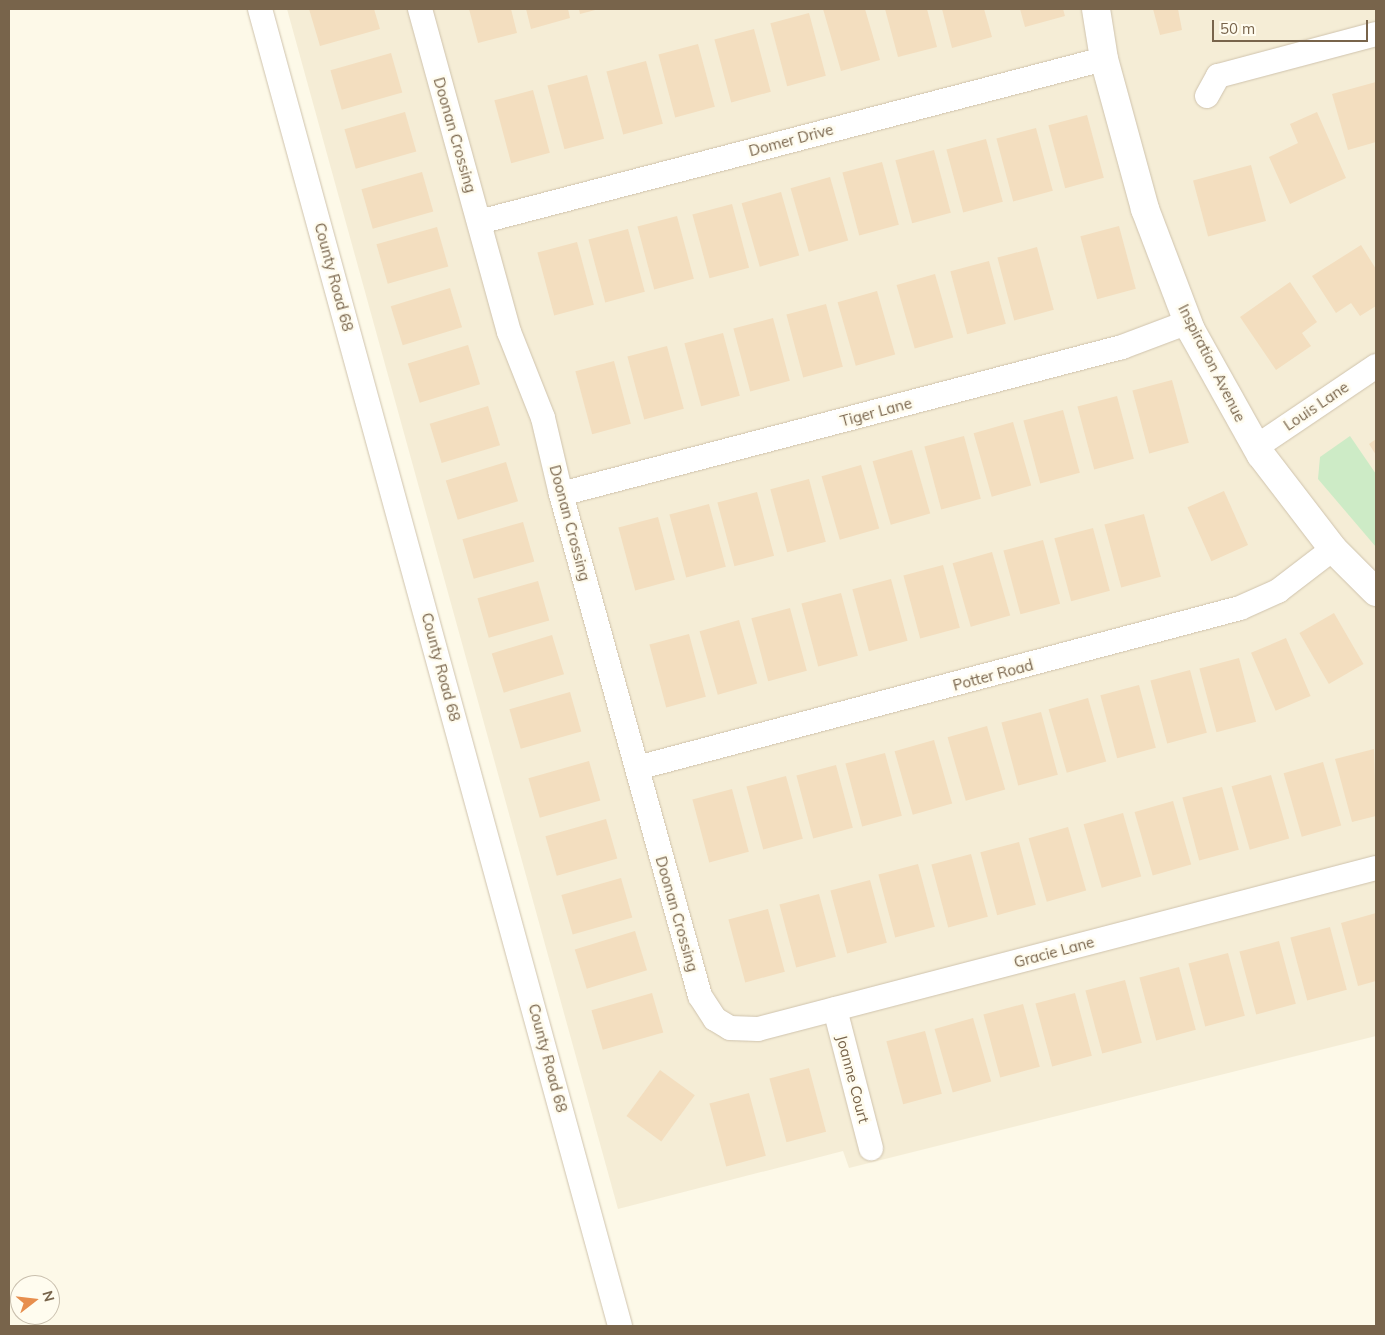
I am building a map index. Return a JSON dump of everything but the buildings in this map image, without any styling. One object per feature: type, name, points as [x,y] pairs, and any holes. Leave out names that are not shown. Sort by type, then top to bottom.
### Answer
[{"type":"street","name":"County Road 68","points":[[260,9],[620,1326]]},
{"type":"street","name":"Doonan Crossing","points":[[420,9],[509,332],[543,418],[561,494],[700,996],[708,1012],[730,1028]]},
{"type":"street","name":"Inspiration Avenue","points":[[1096,9],[1104,59],[1145,209],[1188,322],[1256,447],[1333,549],[1376,592]]},
{"type":"street","points":[[1207,96],[1218,76],[1376,34]]},
{"type":"street","name":"Domer Drive","points":[[479,222],[1104,59]]},
{"type":"street","name":"Tiger Lane","points":[[561,494],[1122,348],[1188,322]]},
{"type":"street","name":"Louis Lane","points":[[1256,447],[1376,366]]},
{"type":"street","name":"Potter Road","points":[[637,768],[1232,610],[1278,591],[1333,549]]},
{"type":"street","name":"Gracie Lane","points":[[730,1028],[758,1029],[1376,868]]},
{"type":"street","name":"Joanne Court","points":[[835,1009],[871,1148]]},
{"type":"shaded area","points":[[287,9],[1376,9],[1376,1036],[849,1168],[843,1151],[618,1209]]},
{"type":"green space","points":[[1350,436],[1376,474],[1376,547],[1318,479],[1320,457]]}]
